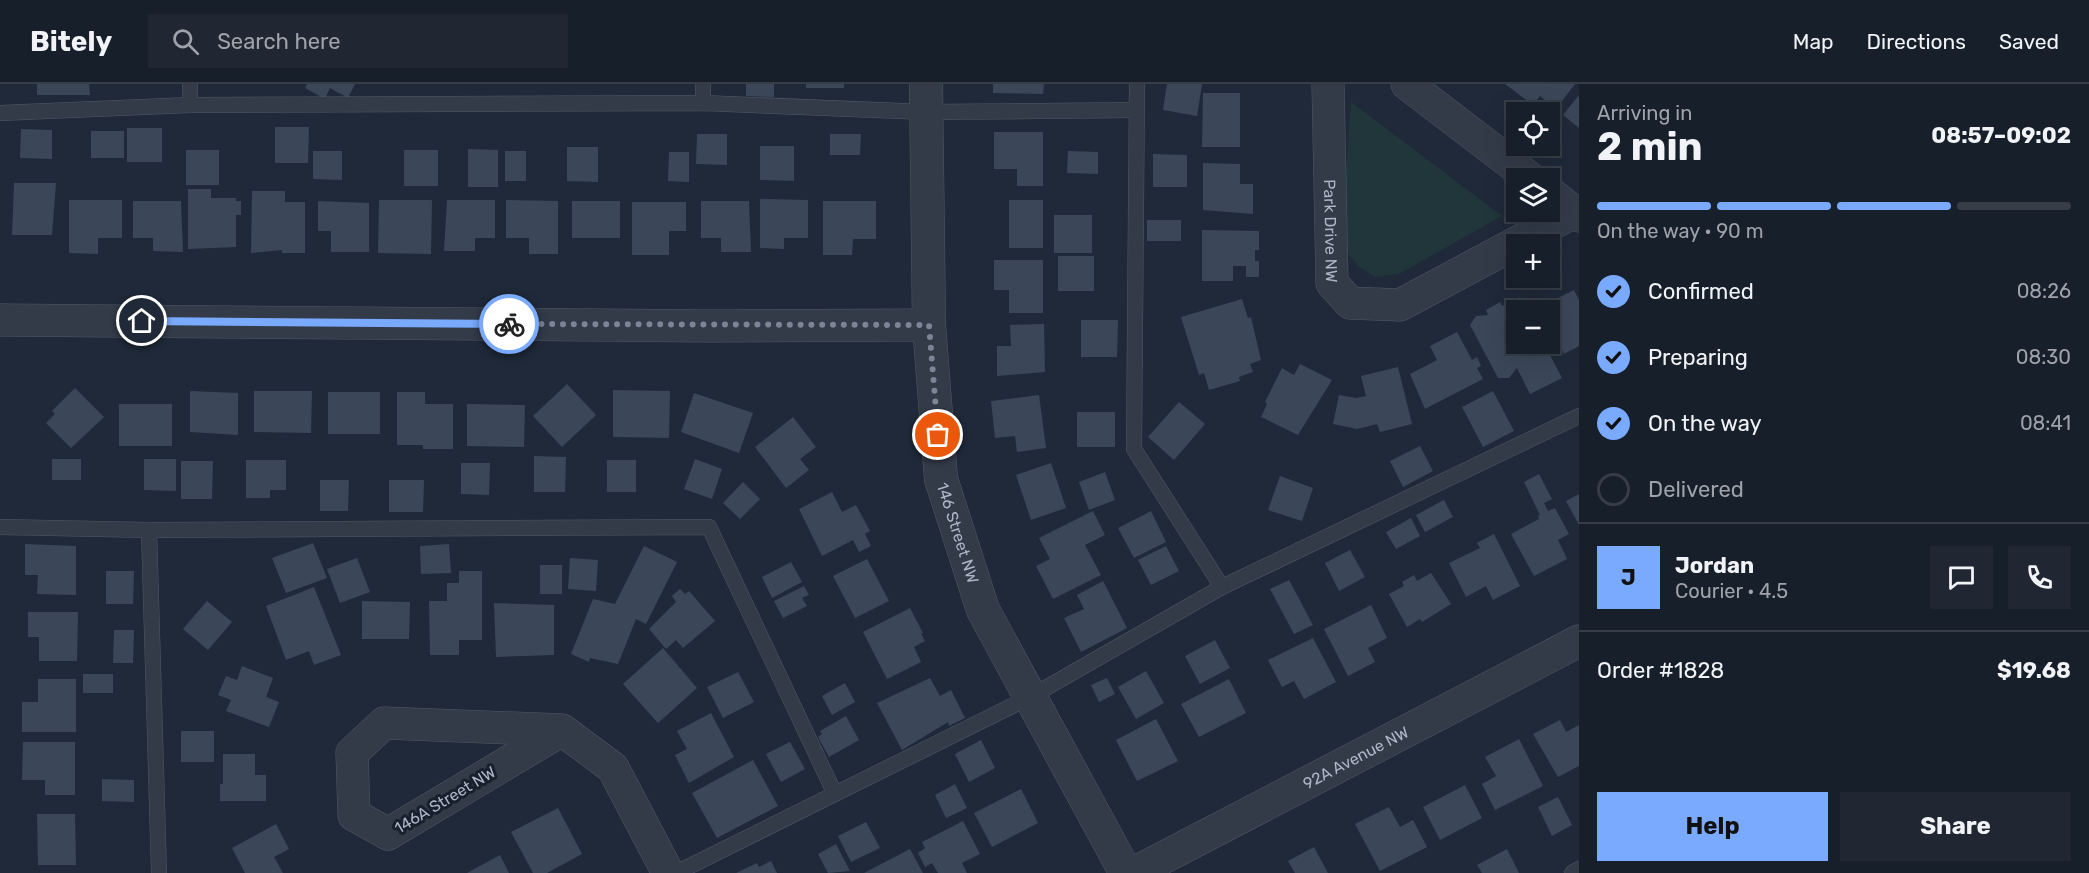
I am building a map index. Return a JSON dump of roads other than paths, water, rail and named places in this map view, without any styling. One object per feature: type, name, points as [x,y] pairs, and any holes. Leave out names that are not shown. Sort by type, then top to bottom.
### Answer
[{"type":"street","name":"Park Drive NW","points":[[1328,84],[1332,283],[1350,303],[1400,305],[1576,214],[1560,201]]},
{"type":"street","points":[[1407,84],[1517,168]]},
{"type":"street","name":"146 Street NW","points":[[926,98],[929,325],[941,479],[983,609],[1125,873]]},
{"type":"street","points":[[0,320],[709,326],[929,325]]},
{"type":"street","name":"92A Avenue NW","points":[[1134,873],[1579,641]]},
{"type":"street","name":"146A Street NW","points":[[384,723],[562,730],[388,834],[354,815],[352,753],[384,723]]},
{"type":"street","points":[[562,730],[613,768],[668,873]]},
{"type":"lane","points":[[190,84],[190,105]]},
{"type":"lane","points":[[703,84],[703,103]]},
{"type":"lane","points":[[1137,84],[1134,449],[1222,587]]},
{"type":"lane","points":[[0,113],[190,105],[703,103],[926,98],[1137,110]]},
{"type":"lane","points":[[676,873],[1030,696],[1222,587],[1579,416]]},
{"type":"lane","points":[[0,527],[149,530],[709,527],[834,792]]},
{"type":"lane","points":[[149,530],[159,873]]},
{"type":"lane","points":[[1572,873],[1579,869]]}]
